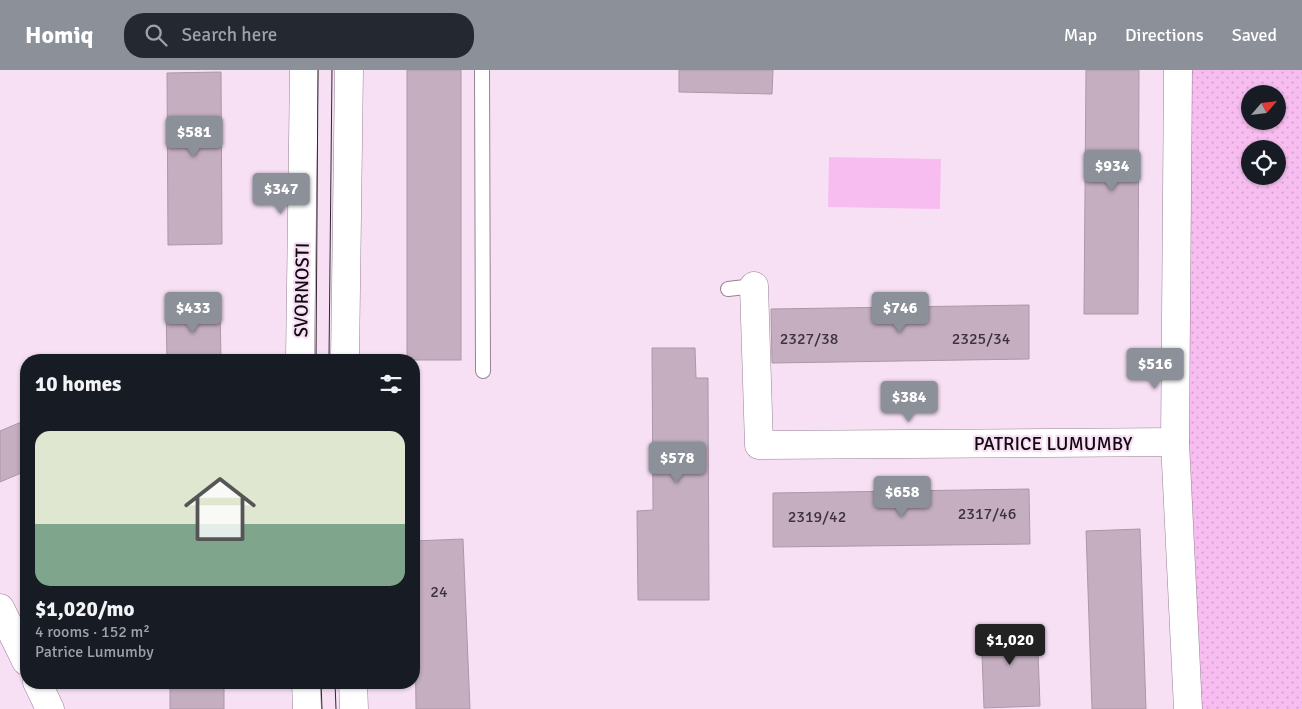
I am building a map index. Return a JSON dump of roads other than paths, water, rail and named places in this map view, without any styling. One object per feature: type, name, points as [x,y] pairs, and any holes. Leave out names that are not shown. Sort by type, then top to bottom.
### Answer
[{"type":"street","name":"SVORNOSTI","points":[[300,354],[304,70]]},
{"type":"street","points":[[345,354],[349,70]]},
{"type":"street","points":[[1178,70],[1176,442],[1188,709]]},
{"type":"street","name":"PATRICE LUMUMBY","points":[[742,288],[759,445],[1176,442]]},
{"type":"street","points":[[0,608],[20,649]]},
{"type":"street","points":[[40,689],[50,709]]},
{"type":"street","points":[[306,689],[307,709]]},
{"type":"street","points":[[353,689],[354,709]]},
{"type":"lane","points":[[482,70],[483,371]]},
{"type":"tram line","points":[[316,354],[318,70]]},
{"type":"tram line","points":[[329,354],[332,70]]},
{"type":"tram line","points":[[321,689],[322,709]]},
{"type":"tram line","points":[[335,689],[336,709]]}]
